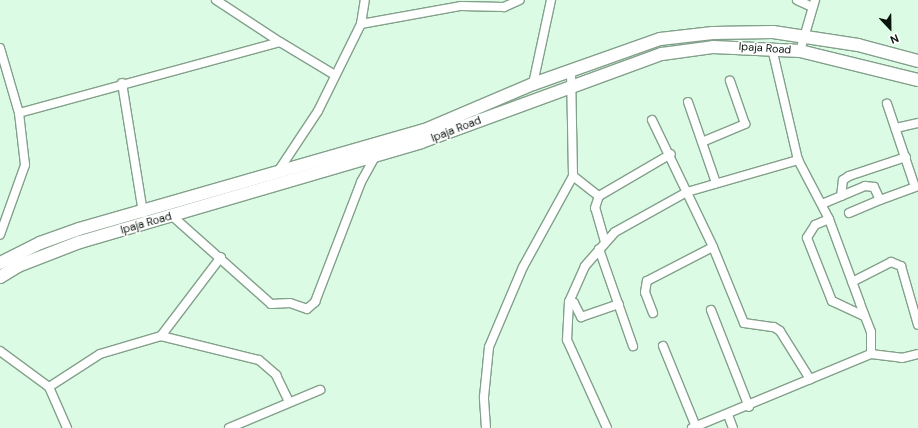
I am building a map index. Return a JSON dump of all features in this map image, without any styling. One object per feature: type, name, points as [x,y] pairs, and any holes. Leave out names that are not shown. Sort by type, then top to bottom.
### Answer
[{"type":"main road","name":"Ipaja Road","points":[[0,277],[42,255],[275,175],[425,130],[533,84],[638,45],[687,35],[745,32],[804,36],[918,61]]},
{"type":"main road","name":"Ipaja Road","points":[[0,263],[78,229],[143,213],[168,212],[375,157],[573,84],[662,54],[713,47],[772,48],[800,51],[918,80]]},
{"type":"street","points":[[216,0],[280,42],[336,75]]},
{"type":"street","points":[[275,175],[318,111],[361,24],[365,0]]},
{"type":"street","points":[[361,24],[461,6],[504,7],[520,0]]},
{"type":"street","points":[[533,84],[551,0]]},
{"type":"street","points":[[797,0],[813,3],[800,51]]},
{"type":"street","points":[[19,113],[122,83],[280,42]]},
{"type":"street","points":[[0,48],[2,71],[19,113],[25,165],[0,235]]},
{"type":"street","points":[[772,48],[798,160],[829,219],[873,344],[871,354]]},
{"type":"street","points":[[486,428],[484,397],[489,347],[523,267],[573,176],[573,84],[571,70]]},
{"type":"street","points":[[702,142],[745,124],[730,81]]},
{"type":"street","points":[[122,83],[143,213]]},
{"type":"street","points":[[688,102],[716,183]]},
{"type":"street","points":[[850,213],[915,187],[887,104]]},
{"type":"street","points":[[652,120],[671,154],[713,247],[744,323],[774,327],[780,331],[810,379]]},
{"type":"street","points":[[896,128],[918,123]]},
{"type":"street","points":[[605,242],[595,208],[598,196],[671,154]]},
{"type":"street","points":[[168,212],[222,257],[271,304],[290,303],[307,309],[315,302],[361,182],[375,157]]},
{"type":"street","points":[[842,196],[843,180],[849,176],[906,157]]},
{"type":"street","points":[[607,428],[567,340],[569,302],[575,284],[599,249],[615,232],[687,192],[798,160]]},
{"type":"street","points":[[573,176],[598,196]]},
{"type":"street","points":[[822,204],[869,186],[874,187],[880,200]]},
{"type":"street","points":[[829,219],[815,225],[807,238],[832,301],[864,316]]},
{"type":"street","points":[[653,313],[645,292],[647,281],[713,247]]},
{"type":"street","points":[[599,249],[633,346]]},
{"type":"street","points":[[161,336],[222,257]]},
{"type":"street","points":[[852,282],[891,262],[901,266],[918,324]]},
{"type":"street","points":[[569,302],[578,308],[581,317],[619,304]]},
{"type":"street","points":[[711,310],[750,407]]},
{"type":"street","points":[[49,387],[100,354],[161,336],[259,360],[276,375],[289,402]]},
{"type":"street","points":[[663,346],[694,427],[750,407],[810,379],[871,354],[902,358],[918,354]]},
{"type":"street","points":[[0,351],[49,387],[67,428]]},
{"type":"street","points":[[229,428],[320,390]]},
{"type":"street","points":[[728,415],[733,428]]}]
